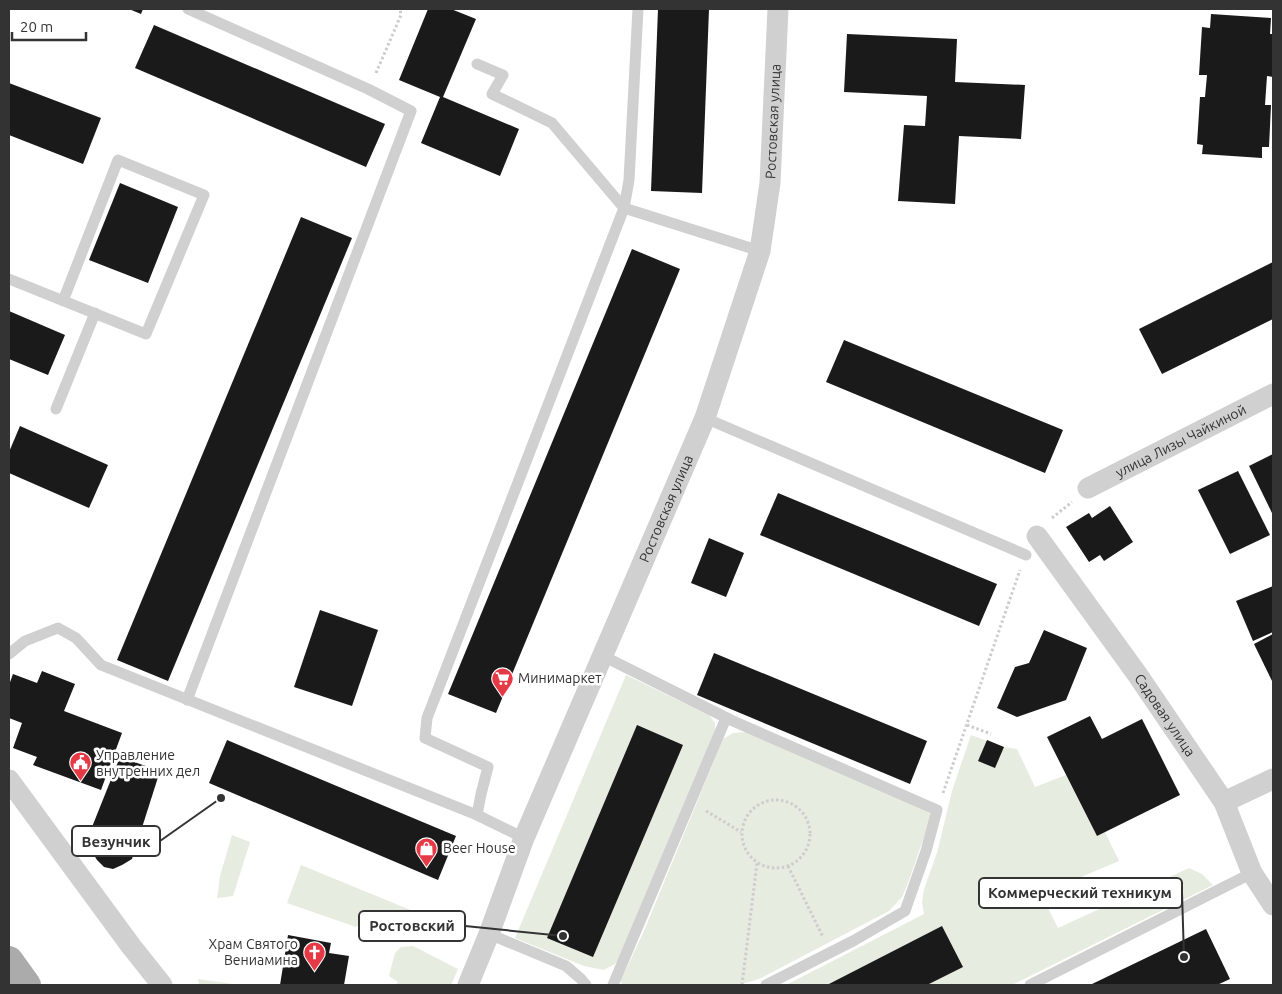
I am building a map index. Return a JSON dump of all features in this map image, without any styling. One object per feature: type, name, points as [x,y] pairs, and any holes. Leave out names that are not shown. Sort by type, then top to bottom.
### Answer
[{"type":"main road","points":[[9,960],[27,985]]},
{"type":"street","name":"Ростовская улица","points":[[468,985],[524,838],[705,418],[760,251],[770,183],[778,9]]},
{"type":"street","name":"улица Лизы Чайкиной","points":[[1088,488],[1273,394]]},
{"type":"street","name":"Садовая улица","points":[[1037,536],[1137,674],[1224,802],[1252,873],[1273,905]]},
{"type":"street","points":[[1224,802],[1273,779]]},
{"type":"street","points":[[9,780],[125,938],[162,985]]},
{"type":"lane","points":[[187,700],[411,111],[188,9]]},
{"type":"lane","points":[[477,815],[480,794],[488,766],[425,738],[427,718],[624,208],[629,180],[638,9]]},
{"type":"lane","points":[[477,64],[503,75],[492,94],[552,123],[624,208],[760,251]]},
{"type":"lane","points":[[9,279],[63,301],[95,313],[146,334],[204,195],[118,160],[63,301]]},
{"type":"lane","points":[[56,408],[95,313]]},
{"type":"lane","points":[[705,418],[1026,554]]},
{"type":"lane","points":[[9,654],[25,641],[58,628],[76,638],[101,665],[477,815],[524,838]]},
{"type":"lane","points":[[603,656],[726,718],[937,810],[926,851],[905,911],[766,985]]},
{"type":"lane","points":[[613,985],[726,718]]},
{"type":"lane","points":[[1030,985],[1252,873]]},
{"type":"lane","points":[[489,934],[566,966],[581,978],[586,985]]},
{"type":"path","points":[[368,90],[401,15],[400,9]]},
{"type":"path","points":[[1037,536],[1042,527],[1088,488]]},
{"type":"path","points":[[937,810],[1026,554]]},
{"type":"path","points":[[967,725],[992,734]]},
{"type":"path","points":[[690,801],[742,832]]},
{"type":"path","points":[[770,801],[791,804],[800,811],[810,831],[809,843],[804,852],[798,860],[788,866],[778,868],[767,867],[757,863],[744,847],[742,827],[746,818],[760,804],[770,801]]},
{"type":"path","points":[[742,985],[757,863]]},
{"type":"path","points":[[788,866],[830,952]]},
{"type":"shaded area","points":[[626,675],[709,715],[715,723],[715,732],[619,959],[615,964],[604,970],[584,966],[515,938]]},
{"type":"shaded area","points":[[747,732],[928,810],[931,817],[902,897],[889,911],[759,979],[738,985],[622,985],[621,980],[644,931],[723,739],[733,733]]},
{"type":"shaded area","points":[[971,735],[1004,747],[1017,749],[1035,787],[1066,775],[1097,836],[1105,832],[1119,861],[1041,894],[1058,928],[1189,868],[1202,874],[1213,885],[1012,985],[786,985],[924,914],[922,902],[924,889],[937,853],[952,791]]},
{"type":"shaded area","points":[[232,835],[250,842],[233,896],[217,898],[220,876]]},
{"type":"shaded area","points":[[301,865],[447,925],[439,941],[373,914],[356,927],[287,903]]},
{"type":"shaded area","points":[[413,946],[458,969],[451,985],[396,985],[398,982],[389,976],[395,953],[401,947]]},
{"type":"shaded area","points":[[198,979],[240,985],[199,985]]},
{"type":"building","points":[[129,9],[143,9],[141,14]]},
{"type":"building","points":[[428,9],[451,9],[476,19],[443,97],[519,129],[500,176],[421,143],[440,97],[399,80]]},
{"type":"building","points":[[658,9],[709,9],[702,193],[651,191]]},
{"type":"building","points":[[1211,14],[1271,18],[1270,34],[1273,34],[1273,77],[1267,76],[1265,105],[1271,105],[1269,147],[1262,147],[1262,158],[1202,154],[1203,145],[1197,144],[1200,97],[1205,97],[1207,75],[1199,75],[1202,27],[1210,28]]},
{"type":"building","points":[[154,25],[385,124],[366,167],[135,68]]},
{"type":"building","points":[[847,34],[957,39],[955,82],[1025,85],[1021,139],[959,136],[955,204],[898,201],[904,125],[925,126],[927,96],[844,92]]},
{"type":"building","points":[[9,83],[101,118],[83,164],[9,135]]},
{"type":"building","points":[[120,183],[178,207],[148,283],[89,260]]},
{"type":"building","points":[[301,217],[352,238],[168,681],[117,660]]},
{"type":"building","points":[[632,249],[680,269],[496,713],[448,694]]},
{"type":"building","points":[[1273,262],[1273,319],[1162,374],[1139,329]]},
{"type":"building","points":[[9,311],[65,335],[48,375],[9,359]]},
{"type":"building","points":[[844,340],[1063,430],[1045,473],[826,382]]},
{"type":"building","points":[[20,426],[108,465],[89,508],[9,473],[9,452]]},
{"type":"building","points":[[1273,454],[1273,515],[1249,466]]},
{"type":"building","points":[[1238,471],[1270,535],[1230,554],[1198,490]]},
{"type":"building","points":[[778,493],[997,584],[979,626],[760,535]]},
{"type":"building","points":[[1110,506],[1133,542],[1104,561],[1100,555],[1089,562],[1066,527],[1089,513],[1092,518]]},
{"type":"building","points":[[709,538],[744,553],[726,597],[691,583]]},
{"type":"building","points":[[1273,586],[1273,632],[1253,641],[1236,601]]},
{"type":"building","points":[[320,610],[378,630],[352,706],[294,687]]},
{"type":"building","points":[[1044,630],[1087,648],[1066,700],[1017,717],[997,708],[1015,667],[1029,663]]},
{"type":"building","points":[[1273,634],[1273,683],[1254,644]]},
{"type":"building","points":[[714,653],[927,741],[910,784],[697,695]]},
{"type":"building","points":[[42,671],[75,684],[64,711],[122,733],[101,790],[33,765],[37,757],[13,748],[22,723],[9,718],[9,685],[13,674],[37,683]]},
{"type":"building","points":[[1090,716],[1102,739],[1142,719],[1180,795],[1097,836],[1047,737]]},
{"type":"building","points":[[637,725],[683,745],[593,957],[547,938]]},
{"type":"building","points":[[227,740],[456,836],[438,880],[209,783]]},
{"type":"building","points":[[987,740],[1004,747],[995,768],[978,761]]},
{"type":"building","points":[[120,757],[160,771],[132,859],[113,869],[104,867],[92,852],[90,832]]},
{"type":"building","points":[[942,926],[963,967],[927,985],[827,985]]},
{"type":"building","points":[[1206,929],[1230,979],[1217,985],[1090,985]]},
{"type":"building","name":"Храм Святого Вениамина","points":[[288,935],[331,943],[329,953],[349,956],[344,985],[280,985]]},
{"type":"place","name":"Минимаркет","points":[[502,697]]},
{"type":"place","name":"Управление внутренних дел","points":[[80,782]]},
{"type":"place","name":"Везунчик","points":[[221,798]]},
{"type":"place","name":"Beer House","points":[[427,867]]},
{"type":"place","name":"Ростовский","points":[[563,936]]},
{"type":"place","name":"Коммерческий техникум","points":[[1184,957]]},
{"type":"place","name":"Храм Святого Вениамина","points":[[314,971]]}]
